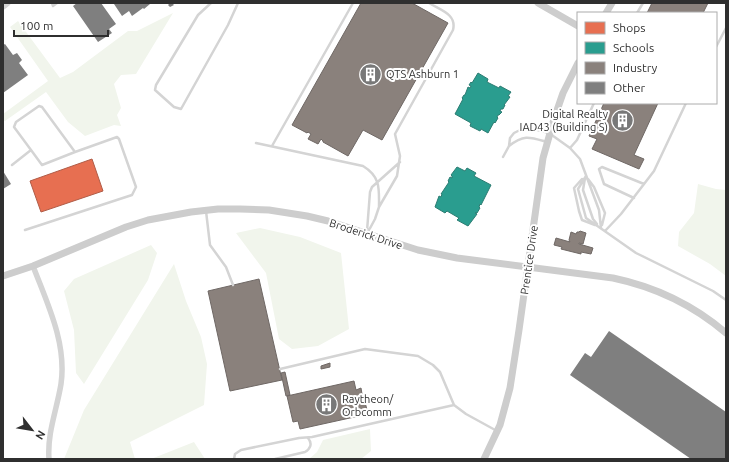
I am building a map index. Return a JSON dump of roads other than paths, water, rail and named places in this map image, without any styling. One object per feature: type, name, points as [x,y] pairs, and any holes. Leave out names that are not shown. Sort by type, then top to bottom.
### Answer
[{"type":"street","points":[[3,7],[8,3]]},
{"type":"street","points":[[538,3],[577,25]]},
{"type":"street","points":[[607,12],[612,3]]},
{"type":"street","name":"Prentice Drive","points":[[484,459],[498,431],[514,367],[543,158],[549,133],[563,93],[577,65]]},
{"type":"street","name":"Broderick Drive","points":[[3,276],[33,266],[64,252],[148,220],[173,214],[206,210],[240,209],[288,212],[328,221],[418,250],[457,258],[613,278],[647,287],[679,300],[726,332]]},
{"type":"street","points":[[33,266],[54,323],[62,360],[61,383],[50,429],[49,459]]},
{"type":"lane","points":[[52,3],[54,6],[57,3]]},
{"type":"lane","points":[[211,3],[198,15],[156,86],[155,90],[174,107],[181,109],[214,51],[238,3]]},
{"type":"lane","points":[[272,146],[353,3]]},
{"type":"lane","points":[[367,234],[375,219],[379,207],[397,176],[400,156],[395,134],[449,37],[454,24],[453,18],[450,14],[429,3]]},
{"type":"lane","points":[[638,12],[643,3]]},
{"type":"lane","points":[[717,45],[726,28]]},
{"type":"lane","points":[[570,148],[578,140],[594,104]]},
{"type":"lane","points":[[605,231],[634,198],[654,171],[686,104]]},
{"type":"lane","points":[[25,230],[132,195],[134,192],[136,187],[117,137],[42,165],[14,127],[16,122],[39,106],[42,107],[75,152]]},
{"type":"lane","points":[[503,157],[509,146],[510,138],[514,132],[519,129],[530,128],[549,133],[570,148],[580,159],[598,210],[601,228]]},
{"type":"lane","points":[[509,146],[517,140],[525,137],[547,142]]},
{"type":"lane","points":[[256,143],[363,166],[373,173],[380,187],[379,207]]},
{"type":"lane","points":[[12,165],[32,150]]},
{"type":"lane","points":[[367,234],[367,219],[370,192],[372,187],[400,162]]},
{"type":"lane","points":[[634,198],[604,184],[599,169],[602,167],[644,184]]},
{"type":"lane","points":[[586,176],[583,190],[593,219],[601,228]]},
{"type":"lane","points":[[586,176],[594,187],[606,213],[601,228]]},
{"type":"lane","points":[[586,176],[578,189],[586,218],[636,253],[713,291],[726,300]]},
{"type":"lane","points":[[206,210],[210,245],[226,267],[234,285]]},
{"type":"lane","points":[[280,369],[365,349],[418,356],[433,365],[440,372],[454,405],[466,414],[498,431]]},
{"type":"lane","points":[[234,459],[235,454],[241,450],[299,438],[308,438],[454,405]]},
{"type":"lane","points":[[275,459],[308,450],[311,446],[311,442],[308,438]]},
{"type":"place","name":"QTS Ashburn 1","points":[[370,74]]},
{"type":"place","name":"Digital Realty IAD43 (Building S)","points":[[623,120]]},
{"type":"place","name":"Raytheon/ Orbcomm","points":[[327,405]]}]
